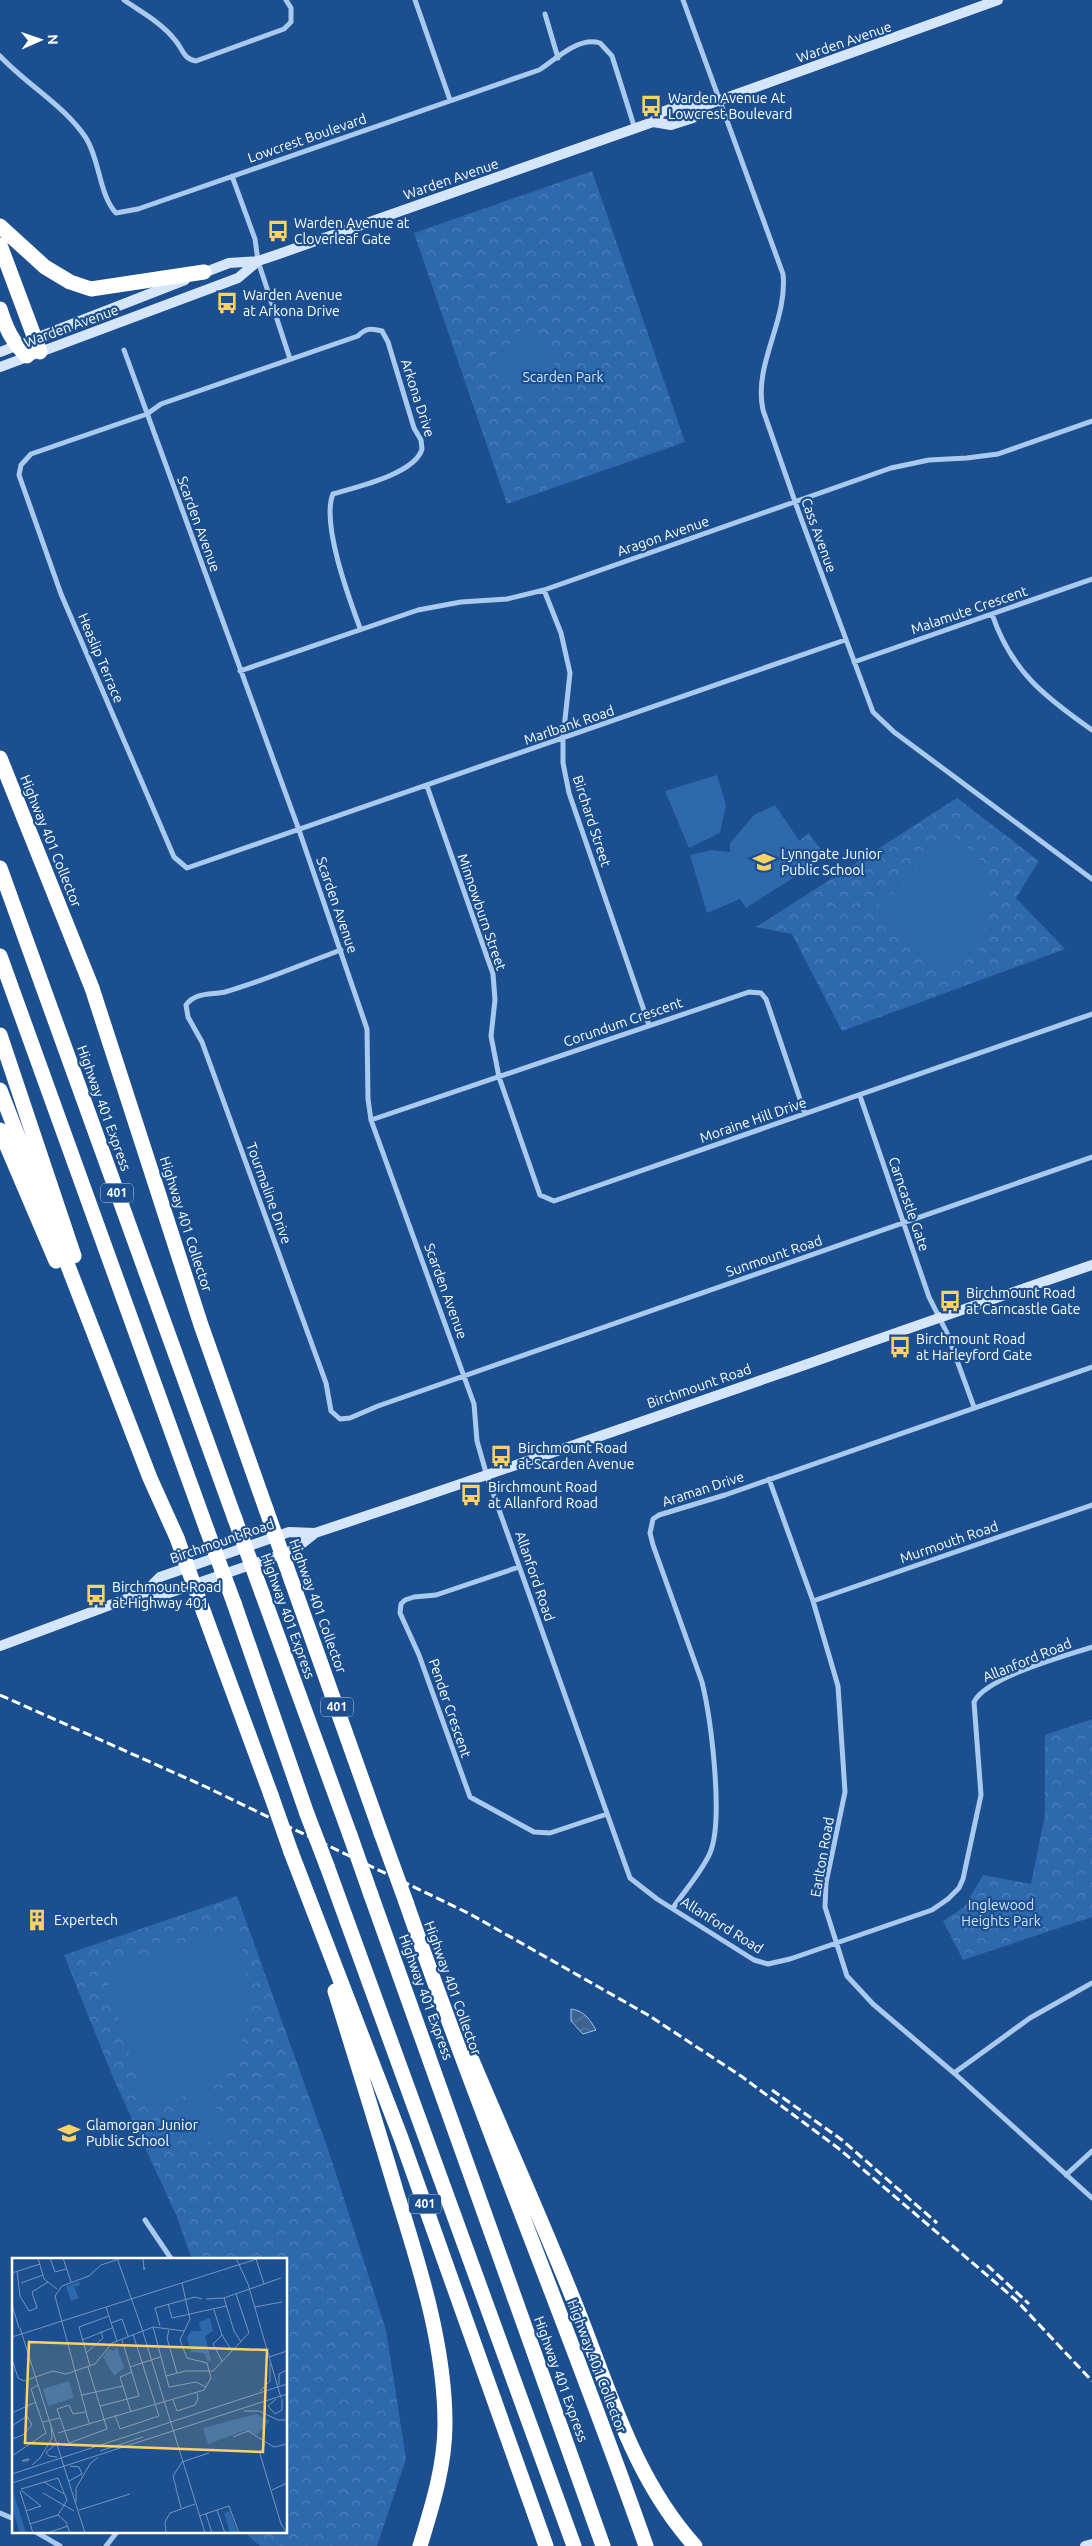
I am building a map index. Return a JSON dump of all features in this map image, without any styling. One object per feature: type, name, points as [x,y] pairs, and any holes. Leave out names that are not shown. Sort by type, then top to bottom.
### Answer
[{"type":"highway","points":[[0,226],[45,267],[70,282],[92,289],[204,272]]},
{"type":"highway","points":[[0,245],[29,348]]},
{"type":"highway","points":[[0,309],[7,330],[29,348]]},
{"type":"highway","name":"Highway 401 Collector","points":[[0,758],[92,988],[201,1325],[382,1832],[444,2012],[600,2416],[646,2546]]},
{"type":"highway","name":"Highway 401 Express","points":[[0,868],[350,1835],[603,2546]]},
{"type":"highway","name":"401","points":[[0,956],[234,1603],[307,1814],[574,2546]]},
{"type":"highway","points":[[0,1034],[150,1478]]},
{"type":"highway","name":"401","points":[[0,1090],[150,1478],[177,1538],[294,1859],[401,2138],[546,2546]]},
{"type":"highway","points":[[0,1130],[150,1478]]},
{"type":"highway","points":[[294,1859],[414,2248],[437,2340],[444,2382],[446,2426],[437,2490],[420,2546]]},
{"type":"highway","points":[[444,2012],[465,2044],[640,2464],[654,2493],[678,2527],[695,2546]]},
{"type":"main road","name":"Warden Avenue","points":[[0,367],[29,348],[204,272],[229,263],[258,261],[635,129],[653,122],[662,112],[687,103],[698,108],[998,0]]},
{"type":"main road","name":"Warden Avenue","points":[[653,122],[672,125],[693,118],[698,108]]},
{"type":"main road","name":"Warden Avenue","points":[[0,352],[29,348],[238,278],[258,261]]},
{"type":"main road","name":"Birchmount Road","points":[[146,1592],[160,1577],[289,1532],[315,1533],[488,1476],[682,1406],[1092,1265]]},
{"type":"main road","name":"Birchmount Road","points":[[2,1645],[146,1592],[166,1594],[294,1550],[315,1533]]},
{"type":"main road","points":[[1084,2546],[1092,2544]]},
{"type":"street","points":[[124,0],[165,29],[177,41],[182,54],[190,60],[196,61],[284,29],[291,22],[291,8],[286,0]]},
{"type":"street","points":[[415,0],[450,100]]},
{"type":"street","name":"Cass Avenue","points":[[683,0],[783,274],[783,303],[762,378],[760,397],[795,502],[873,712],[879,720],[1092,879]]},
{"type":"street","points":[[544,14],[558,58]]},
{"type":"street","name":"Lowcrest Boulevard","points":[[0,56],[20,76],[66,114],[80,129],[93,152],[108,201],[116,213],[138,209],[540,70],[586,42],[593,40],[607,48],[612,56],[635,129]]},
{"type":"street","points":[[232,176],[255,239],[258,261],[290,359]]},
{"type":"street","name":"Arkona Drive","points":[[147,414],[161,404],[358,336],[364,330],[371,328],[382,331],[395,363],[414,428],[421,440],[421,456],[414,463],[368,484],[333,494],[330,503],[330,516],[340,571],[360,628]]},
{"type":"street","name":"Scarden Avenue","points":[[124,350],[240,671],[300,830],[368,1028],[368,1099],[371,1120],[474,1404],[477,1441],[488,1476]]},
{"type":"street","name":"Heaslip Terrace","points":[[147,414],[31,454],[21,464],[19,475],[61,594],[174,858],[187,868],[300,830]]},
{"type":"street","name":"Aragon Avenue","points":[[240,671],[360,628],[418,610],[461,602],[507,599],[544,590],[891,468],[929,460],[998,454],[1092,421]]},
{"type":"street","name":"Malamute Crescent","points":[[854,662],[1092,580]]},
{"type":"street","name":"Birchard Street","points":[[544,590],[561,633],[570,673],[563,738],[563,763],[569,793],[649,1025]]},
{"type":"street","points":[[992,614],[1003,645],[1031,680],[1055,703],[1092,730]]},
{"type":"street","name":"Marlbank Road","points":[[300,830],[845,640]]},
{"type":"street","name":"Minnowburn Street","points":[[427,786],[492,974],[495,1000],[491,1036],[499,1077]]},
{"type":"street","name":"Tourmaline Drive","points":[[341,950],[226,991],[195,998],[186,1005],[188,1017],[202,1042],[326,1383],[330,1411],[340,1419],[345,1419],[464,1376]]},
{"type":"street","name":"Corundum Crescent","points":[[371,1120],[750,992],[761,993],[766,999],[805,1114]]},
{"type":"street","name":"Moraine Hill Drive","points":[[499,1077],[540,1195],[554,1201],[1092,1014]]},
{"type":"street","name":"Carncastle Gate","points":[[860,1096],[929,1298],[948,1336],[974,1407]]},
{"type":"street","name":"Sunmount Road","points":[[464,1376],[1092,1157]]},
{"type":"street","name":"Araman Drive","points":[[673,1908],[709,1854],[714,1840],[716,1804],[709,1710],[702,1682],[654,1544],[650,1526],[659,1515],[769,1480],[1092,1367]]},
{"type":"street","name":"Allanford Road","points":[[488,1476],[630,1878],[641,1888],[760,1962],[779,1962],[932,1910],[954,1894],[963,1879],[981,1794],[974,1702],[976,1696],[990,1685],[1017,1673],[1092,1647]]},
{"type":"street","name":"Earlton Road","points":[[769,1480],[812,1602],[838,1686],[845,1792],[825,1897],[825,1907],[846,1976],[1092,2198]]},
{"type":"street","name":"Murmouth Road","points":[[812,1602],[1092,1505]]},
{"type":"street","name":"Pender Crescent","points":[[519,1566],[436,1595],[405,1600],[401,1604],[400,1613],[419,1655],[470,1797],[534,1832],[541,1833],[550,1833],[607,1814]]},
{"type":"street","points":[[954,2073],[1030,2018],[1092,1983]]},
{"type":"street","points":[[1066,2175],[1092,2151]]},
{"type":"street","points":[[145,2220],[171,2258]]},
{"type":"street","points":[[0,2513],[12,2518]]},
{"type":"street","points":[[39,2534],[60,2546]]},
{"type":"street","points":[[106,2546],[115,2534]]},
{"type":"green space","name":"Scarden Park","points":[[592,171],[685,442],[507,504],[414,233]]},
{"type":"green space","points":[[526,324],[541,335],[549,344],[554,356],[555,370],[551,382],[544,388],[523,392],[492,366],[494,355],[507,349]]},
{"type":"green space","points":[[717,775],[726,805],[720,833],[689,848],[665,791]]},
{"type":"green space","points":[[957,798],[1039,861],[1016,898],[1065,949],[842,1031],[792,934],[756,927]]},
{"type":"green space","points":[[775,805],[815,864],[746,908],[740,899],[707,913],[690,855],[711,850],[730,852],[730,843],[754,815]]},
{"type":"green space","points":[[809,833],[823,853],[815,861],[802,861],[796,848],[799,841]]},
{"type":"green space","points":[[954,836],[973,851],[983,865],[989,889],[988,915],[978,953],[943,974],[878,906]]},
{"type":"green space","name":"Inglewood Heights Park","points":[[1092,1719],[1092,1917],[963,1960],[943,1921],[964,1907],[983,1875],[1031,1884],[1045,1815],[1045,1735]]},
{"type":"green space","points":[[237,1896],[330,2155],[386,2330],[406,2459],[377,2546],[260,2546],[246,2534],[288,2534],[288,2258],[191,2258],[177,2217],[114,2080],[64,1955]]},
{"type":"green space","points":[[239,1932],[251,1999],[239,2052],[199,2091],[146,2109],[106,1976],[109,1968],[172,1945]]},
{"type":"green space","points":[[208,2094],[228,2131],[201,2146],[181,2109]]},
{"type":"water","points":[[571,2009],[576,2010],[589,2019],[596,2030],[583,2034],[571,2021]]},
{"type":"railway","points":[[0,1695],[204,1786],[470,1914],[648,2015],[741,2076],[838,2148],[1016,2300],[1092,2381]]},
{"type":"railway","points":[[772,2090],[842,2140],[937,2223]]},
{"type":"railway","points":[[987,2265],[1029,2304]]},
{"type":"place","name":"Warden Avenue At Lowcrest Boulevard","points":[[651,106]]},
{"type":"place","name":"Warden Avenue at Cloverleaf Gate","points":[[278,231]]},
{"type":"place","name":"Warden Avenue at Arkona Drive","points":[[227,303]]},
{"type":"place","name":"Lynngate Junior Public School","points":[[764,862]]},
{"type":"place","name":"Birchmount Road at Carncastle Gate","points":[[950,1301]]},
{"type":"place","name":"Birchmount Road at Harleyford Gate","points":[[900,1347]]},
{"type":"place","name":"Birchmount Road at Scarden Avenue","points":[[501,1456]]},
{"type":"place","name":"Birchmount Road at Allanford Road","points":[[471,1495]]},
{"type":"place","name":"Birchmount Road at Highway 401","points":[[96,1595]]},
{"type":"place","name":"Expertech","points":[[37,1920]]},
{"type":"place","name":"Glamorgan Junior Public School","points":[[69,2133]]}]
